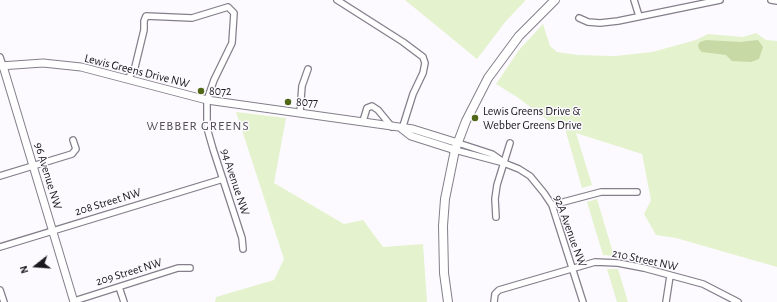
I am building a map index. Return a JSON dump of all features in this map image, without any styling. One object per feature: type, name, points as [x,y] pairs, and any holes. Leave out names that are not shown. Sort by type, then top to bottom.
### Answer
[{"type":"main road","points":[[448,302],[444,273],[442,226],[445,199],[457,146],[466,121],[488,78],[519,36],[555,0]]},
{"type":"street","points":[[337,0],[404,42],[423,57],[425,63],[423,73],[412,94],[402,129]]},
{"type":"street","points":[[634,0],[639,16]]},
{"type":"street","points":[[579,18],[588,22],[600,24],[706,1],[720,0]]},
{"type":"street","points":[[771,0],[777,1]]},
{"type":"street","name":"94 Avenue NW","points":[[128,79],[135,67],[146,16],[192,18],[228,7],[234,13],[232,43],[214,80],[207,100],[207,128],[242,238],[243,249]]},
{"type":"street","name":"96 Avenue NW","points":[[0,57],[1,66],[74,301]]},
{"type":"street","name":"Lewis Greens Drive NW","points":[[1,66],[23,63],[60,64],[81,67],[207,100],[363,121],[402,129],[413,129],[457,146]]},
{"type":"street","points":[[300,112],[302,86],[308,69]]},
{"type":"street","points":[[363,121],[367,108],[372,106],[378,110],[392,127]]},
{"type":"street","points":[[0,176],[72,154],[76,149],[73,140]]},
{"type":"street","points":[[496,217],[495,199],[510,143]]},
{"type":"street","name":"92A Avenue NW","points":[[457,146],[492,154],[504,163],[519,169],[530,176],[544,193],[552,205],[583,302]]},
{"type":"street","name":"208 Street NW","points":[[0,246],[223,179]]},
{"type":"street","points":[[552,205],[600,192],[637,192]]},
{"type":"street","name":"210 Street NW","points":[[494,302],[495,294],[498,290],[572,267],[596,262],[618,263],[703,284],[738,302]]},
{"type":"street","name":"209 Street NW","points":[[74,301],[178,268],[190,268]]},
{"type":"street","points":[[666,302],[670,276]]},
{"type":"street","points":[[119,287],[124,302]]},
{"type":"street","points":[[0,290],[4,302]]},
{"type":"shaded area","points":[[405,0],[525,1],[506,21],[477,59]]},
{"type":"shaded area","points":[[543,24],[550,46],[557,52],[578,55],[615,56],[652,52],[696,40],[708,34],[743,37],[756,33],[766,40],[777,41],[777,267],[676,238],[656,235],[644,214],[651,200],[642,154],[576,133],[592,185],[582,188],[564,125],[549,121],[517,97],[496,84],[519,50]]},
{"type":"shaded area","points":[[706,40],[740,42],[758,40],[763,47],[759,59],[751,62],[732,61],[726,55],[702,52],[698,45],[700,42]]},
{"type":"shaded area","points":[[236,112],[286,118],[274,183],[344,224],[363,220],[383,247],[423,244],[427,302],[215,302],[216,297],[274,280],[284,259]]},
{"type":"shaded area","points":[[597,199],[614,256],[603,255],[587,202]]},
{"type":"shaded area","points":[[607,269],[618,269],[628,302],[617,302]]},
{"type":"place","name":"8072","points":[[201,91]]},
{"type":"place","name":"8077","points":[[288,102]]},
{"type":"place","name":"Lewis Greens Drive & Webber Greens Drive","points":[[475,118]]},
{"type":"district","name":"WEBBER GREENS","points":[[198,126]]}]
